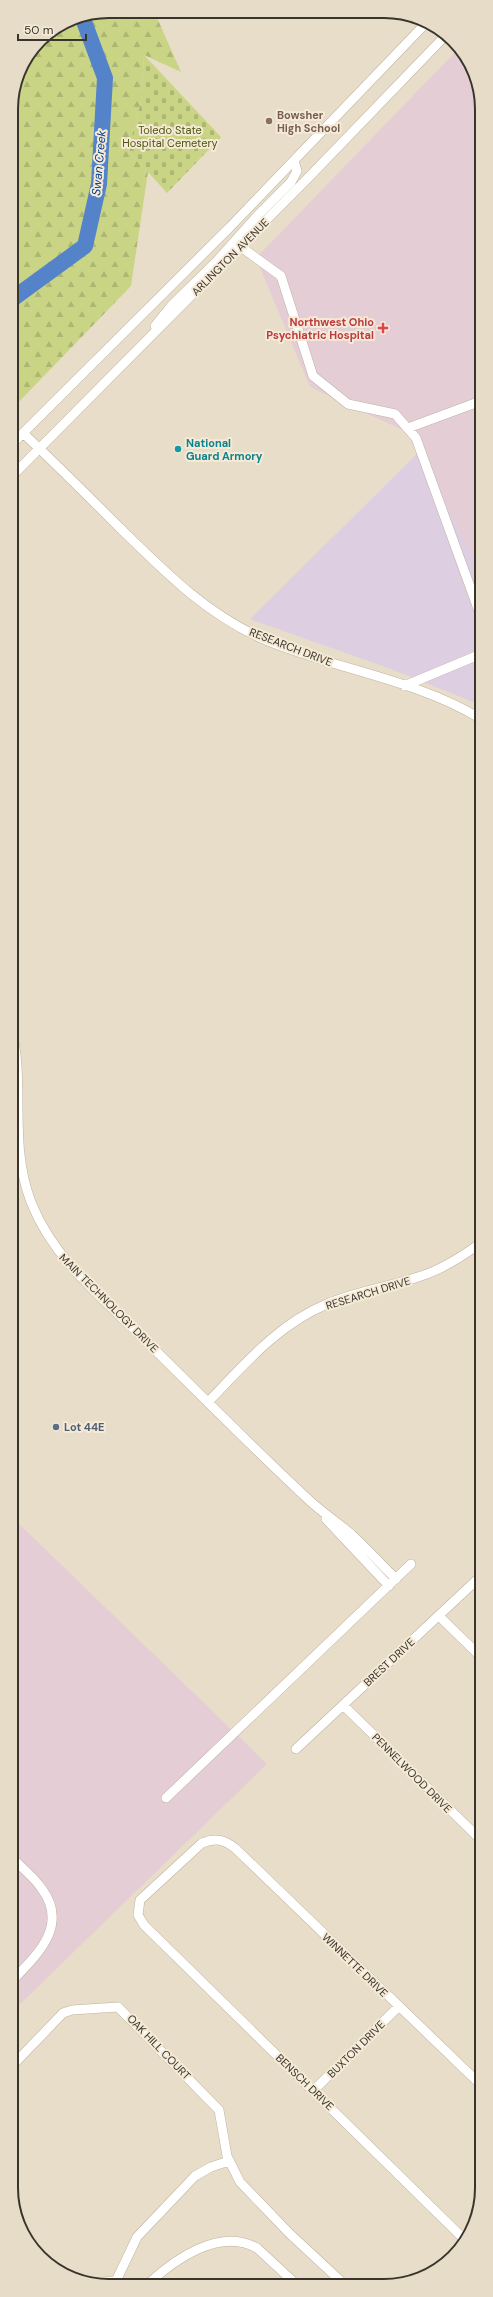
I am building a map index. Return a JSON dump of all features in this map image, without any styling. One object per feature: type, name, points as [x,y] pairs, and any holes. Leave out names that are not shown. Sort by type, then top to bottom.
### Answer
[{"type":"street","name":"ARLINGTON AVENUE","points":[[18,437],[294,161],[423,27]]},
{"type":"street","name":"ARLINGTON AVENUE","points":[[18,470],[241,247],[442,39]]},
{"type":"street","points":[[129,359],[171,306],[216,262],[258,215],[291,182],[296,171],[294,161]]},
{"type":"street","points":[[241,247],[281,276],[313,376],[348,404],[395,414],[416,438],[475,600]]},
{"type":"street","points":[[408,428],[475,403]]},
{"type":"street","name":"RESEARCH DRIVE","points":[[23,432],[175,582],[212,610],[268,641],[404,686],[466,709],[475,715]]},
{"type":"street","points":[[404,686],[475,656]]},
{"type":"street","name":"MAIN TECHNOLOGY DRIVE","points":[[18,1144],[19,1157],[25,1185],[38,1218],[54,1245],[72,1269],[311,1502],[345,1541],[393,1582]]},
{"type":"street","name":"RESEARCH DRIVE","points":[[208,1402],[260,1348],[298,1319],[326,1304],[345,1297],[426,1274],[451,1263],[475,1247]]},
{"type":"street","points":[[166,1798],[411,1564]]},
{"type":"street","name":"BREST DRIVE","points":[[296,1749],[475,1582]]},
{"type":"street","points":[[439,1616],[475,1651]]},
{"type":"street","name":"PENNELWOOD DRIVE","points":[[343,1704],[475,1834]]},
{"type":"street","name":"WINNETTE DRIVE","points":[[144,1925],[138,1915],[140,1900],[195,1848],[210,1839],[223,1840],[230,1844],[475,2079]]},
{"type":"street","points":[[18,1864],[43,1891],[49,1902],[51,1918],[50,1933],[42,1948],[18,1974]]},
{"type":"street","name":"BENSCH DRIVE","points":[[144,1925],[461,2236]]},
{"type":"street","name":"OAK HILL COURT","points":[[18,2060],[63,2013],[72,2010],[118,2007],[219,2110],[229,2161],[240,2182],[303,2248],[338,2279]]},
{"type":"street","name":"BUXTON DRIVE","points":[[313,2091],[398,2007]]},
{"type":"street","points":[[119,2279],[137,2238],[195,2176],[211,2167],[229,2161]]},
{"type":"street","points":[[155,2279],[190,2254],[208,2245],[230,2240],[250,2244],[257,2248],[291,2279]]},
{"type":"shaded area","name":"Northwest Ohio Psychiatric Hospital","points":[[455,52],[468,74],[472,86],[475,109],[475,556],[473,557],[411,434],[310,387],[256,258]]},
{"type":"shaded area","points":[[420,451],[473,557],[475,556],[475,703],[391,669],[250,619]]},
{"type":"shaded area","points":[[18,1523],[267,1764],[18,2006]]},
{"type":"green space","points":[[157,18],[181,72],[144,55],[141,102],[128,150],[148,172],[131,286],[18,403],[18,103],[25,74],[33,59],[49,41],[59,33],[74,25],[97,19]]},
{"type":"green space","name":"Toledo State Hospital Cemetery","points":[[144,55],[221,137],[167,193],[128,150],[141,102]]},
{"type":"waterway","name":"Swan Creek","points":[[18,295],[85,246],[99,184],[105,78],[84,22]]},
{"type":"place","name":"Bowsher High School","points":[[269,121]]},
{"type":"place","name":"Northwest Ohio Psychiatric Hospital","points":[[383,328]]},
{"type":"place","name":"National Guard Armory","points":[[178,449]]},
{"type":"place","name":"Lot 44E","points":[[56,1427]]}]
